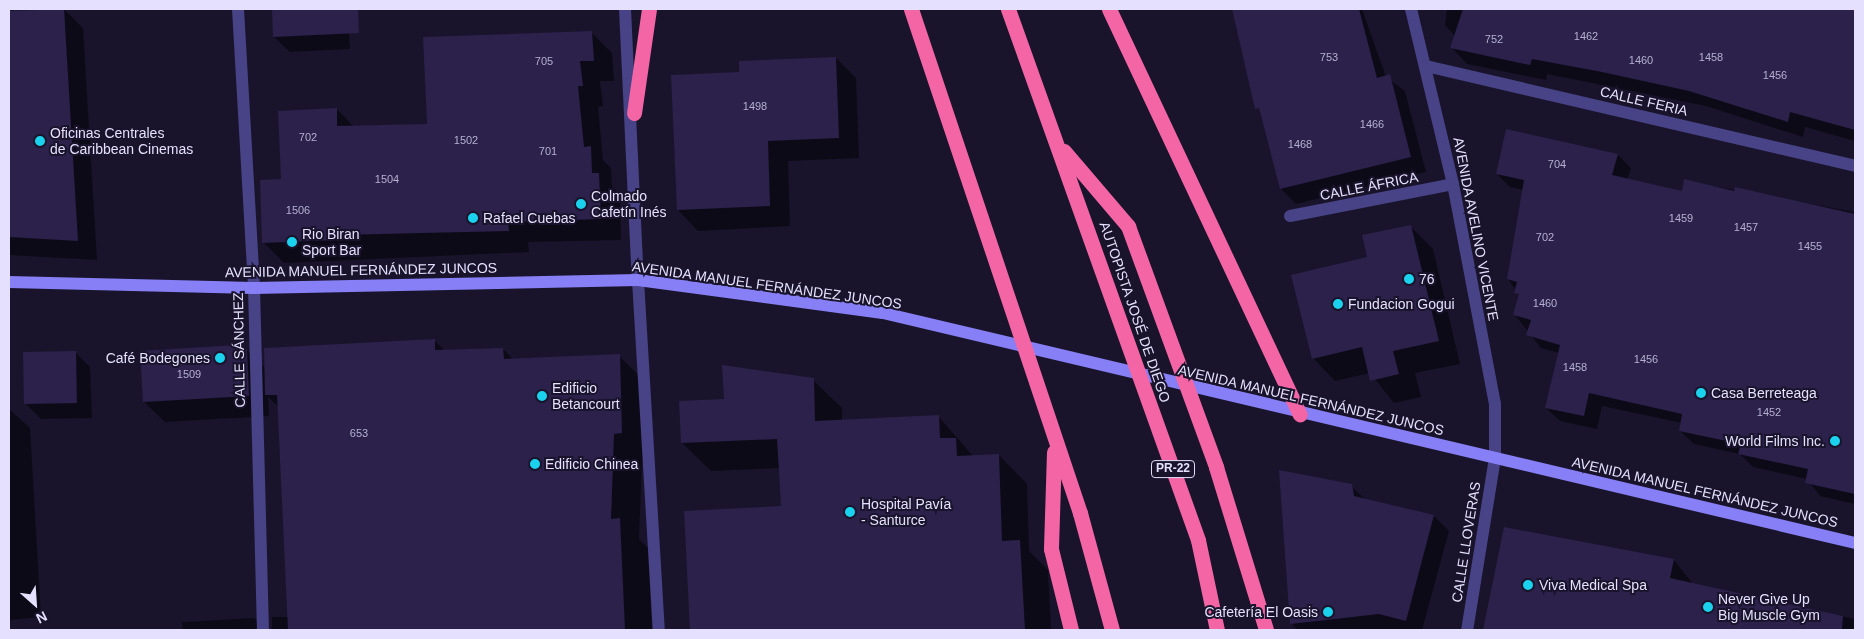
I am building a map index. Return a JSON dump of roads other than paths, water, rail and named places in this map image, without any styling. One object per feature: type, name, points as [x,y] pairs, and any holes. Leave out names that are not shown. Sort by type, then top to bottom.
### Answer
[{"type":"highway","points":[[634,113],[649,9]]},
{"type":"highway","points":[[910,9],[1054,446],[1080,513],[1112,630]]},
{"type":"highway","name":"AUTOPISTA JOSÉ DE DIEGO","points":[[1008,9],[1198,540],[1217,630]]},
{"type":"highway","points":[[1109,9],[1300,414]]},
{"type":"highway","points":[[1058,145],[1128,226],[1158,304],[1266,630]]},
{"type":"highway","points":[[1054,446],[1051,549],[1072,630]]},
{"type":"main road","name":"AVENIDA MANUEL FERNÁNDEZ JUNCOS","points":[[9,282],[254,288],[638,280],[883,314],[1300,414],[1855,543]]},
{"type":"street","name":"CALLE SÁNCHEZ","points":[[238,9],[254,288],[263,630]]},
{"type":"street","points":[[625,9],[634,113],[638,280],[659,630]]},
{"type":"street","name":"AVENIDA AVELINO VICENTE","points":[[1411,9],[1453,184],[1495,404],[1495,458]]},
{"type":"street","name":"CALLE FERIA","points":[[1426,66],[1855,166]]},
{"type":"street","name":"CALLE ÁFRICA","points":[[1290,216],[1453,184]]},
{"type":"street","name":"CALLE LLOVERAS","points":[[1466,630],[1495,458]]},
{"type":"place","name":"Oficinas Centrales de Caribbean Cinemas","points":[[40,141]]},
{"type":"place","name":"Colmado Cafetín Inés","points":[[581,204]]},
{"type":"place","name":"Rafael Cuebas","points":[[473,218]]},
{"type":"place","name":"Rio Biran Sport Bar","points":[[292,242]]},
{"type":"place","name":"76","points":[[1409,279]]},
{"type":"place","name":"Fundacion Gogui","points":[[1338,304]]},
{"type":"place","name":"Café Bodegones","points":[[220,358]]},
{"type":"place","name":"Casa Berreteaga","points":[[1701,393]]},
{"type":"place","name":"Edificio Betancourt","points":[[542,396]]},
{"type":"place","name":"World Films Inc.","points":[[1835,441]]},
{"type":"place","name":"Edificio Chinea","points":[[535,464]]},
{"type":"place","name":"Hospital Pavía - Santurce","points":[[850,512]]},
{"type":"place","name":"Viva Medical Spa","points":[[1528,585]]},
{"type":"place","name":"Never Give Up Big Muscle Gym","points":[[1708,607]]},
{"type":"place","name":"Cafetería El Oasis","points":[[1328,612]]}]
